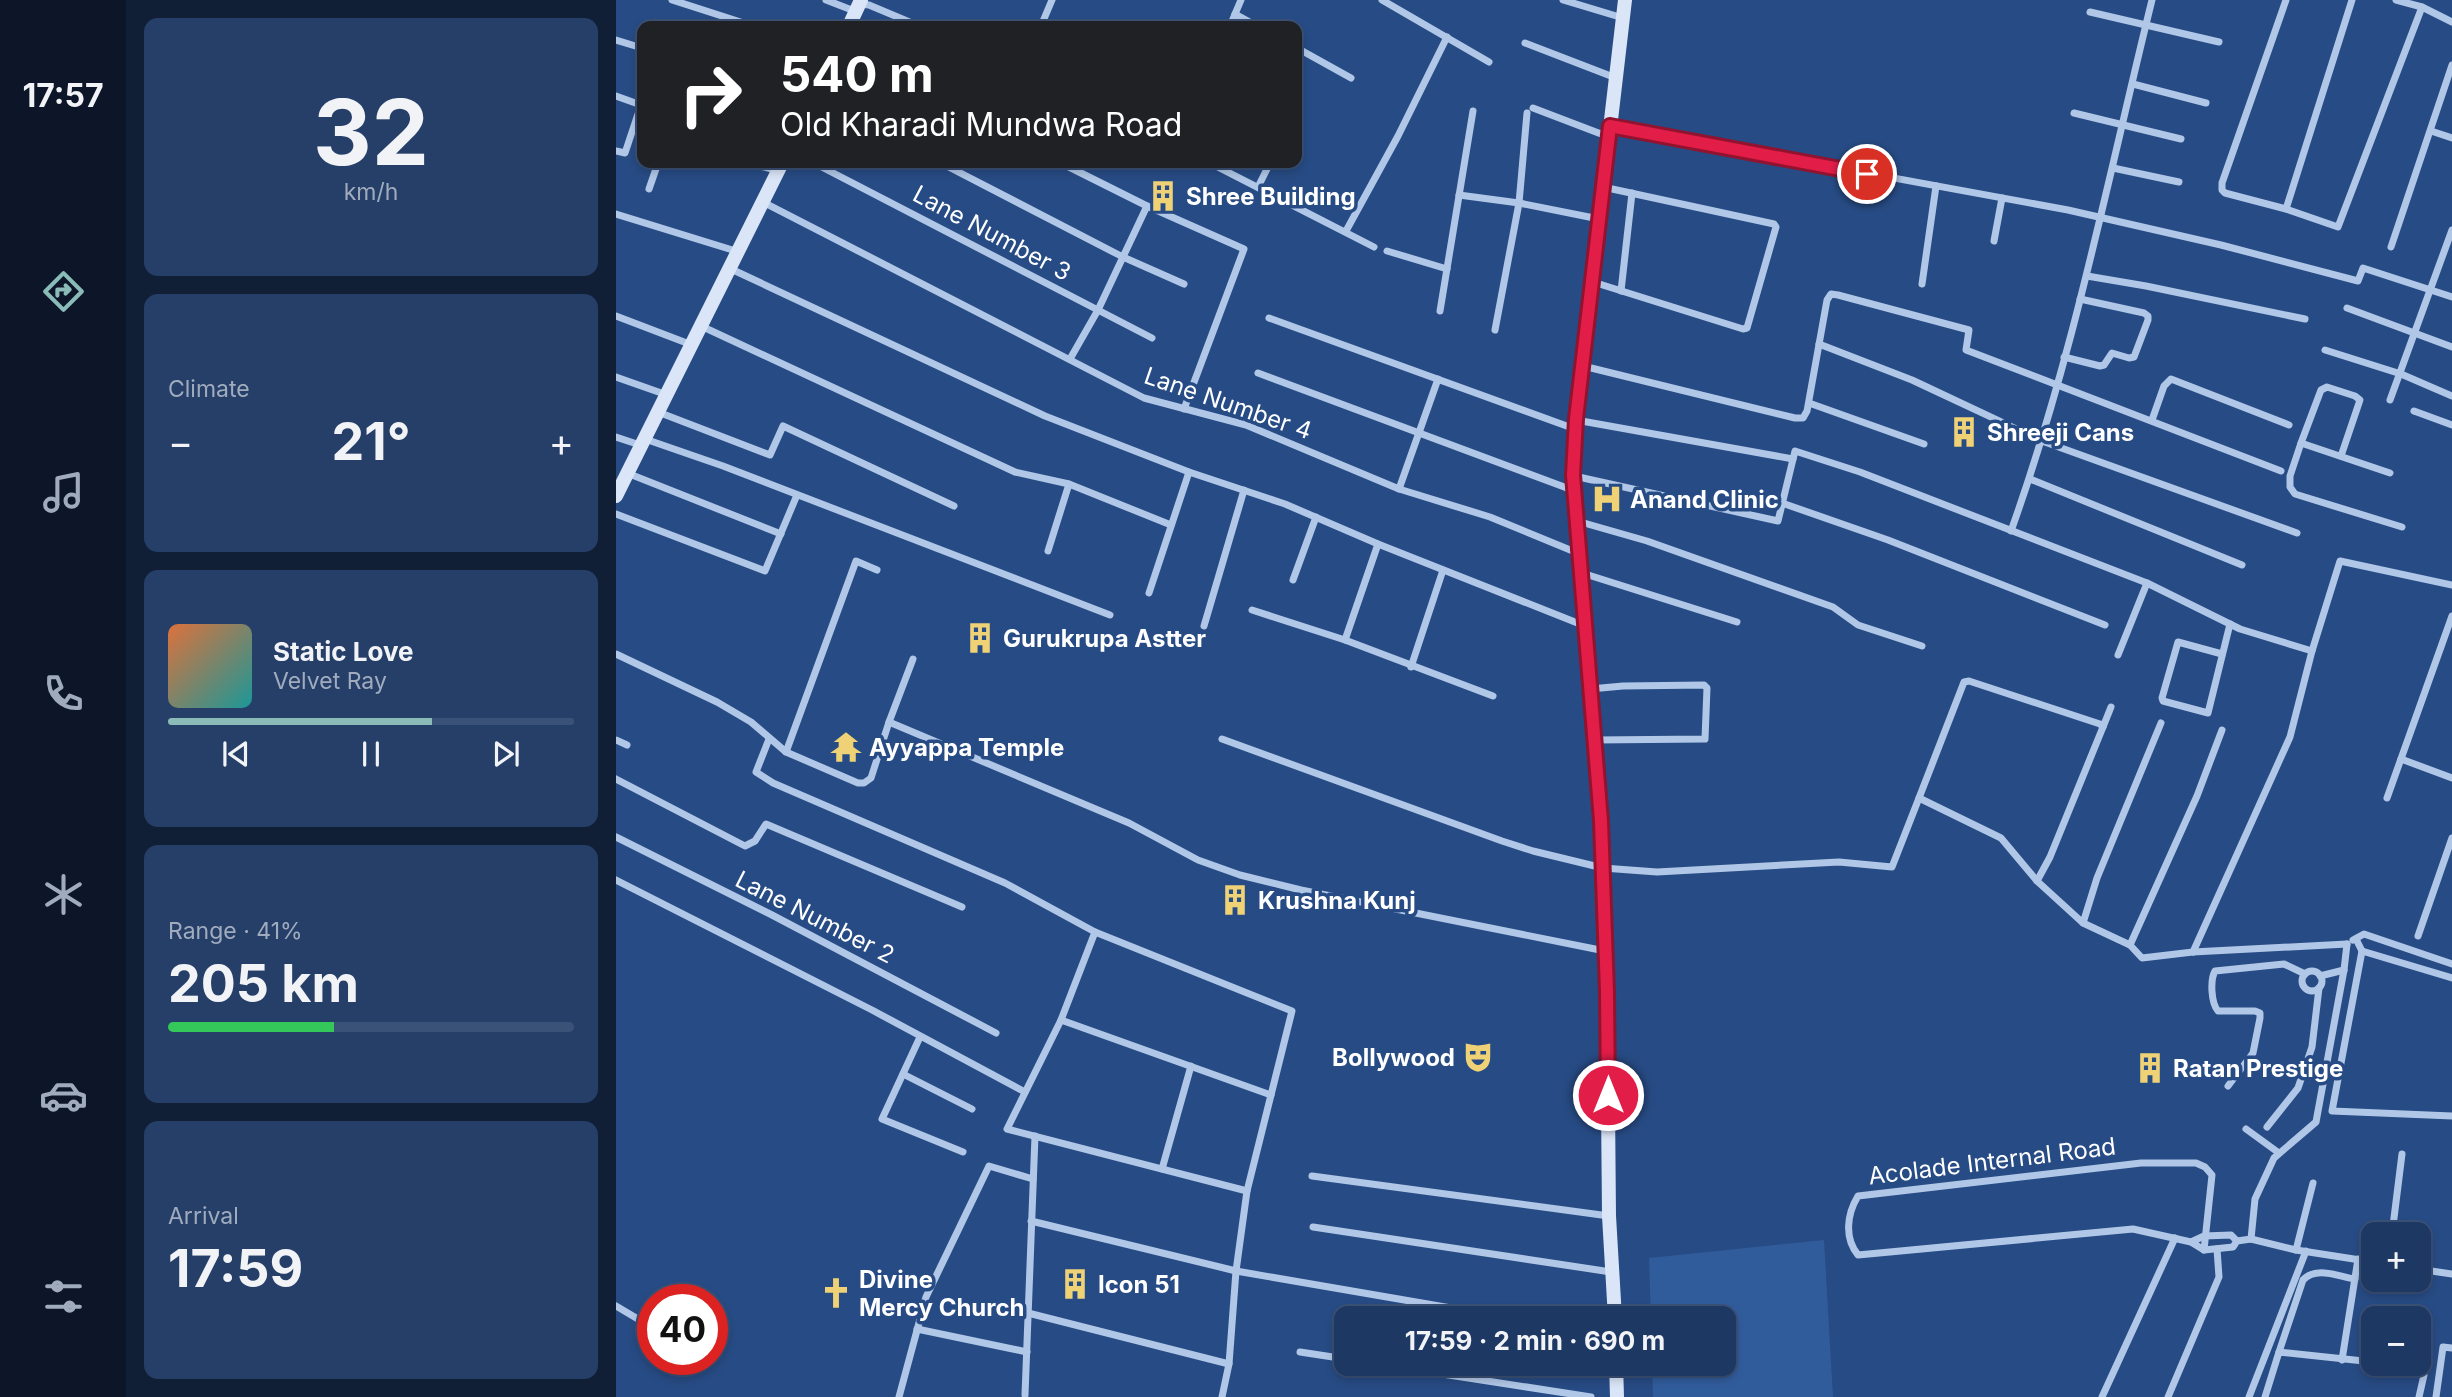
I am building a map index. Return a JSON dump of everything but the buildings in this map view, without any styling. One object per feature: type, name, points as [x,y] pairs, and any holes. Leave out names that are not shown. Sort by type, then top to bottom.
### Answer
[{"type":"street","points":[[673,0],[738,21]]},
{"type":"street","points":[[826,0],[869,5],[907,21]]},
{"type":"street","points":[[1043,21],[1052,0]]},
{"type":"street","points":[[1232,21],[1241,0]]},
{"type":"street","points":[[1382,0],[1489,62]]},
{"type":"street","points":[[1563,0],[1623,18]]},
{"type":"street","points":[[1614,1306],[1609,1216],[1603,868],[1573,475],[1582,365],[1625,0]]},
{"type":"street","points":[[2011,531],[2042,441],[2087,276],[2152,0]]},
{"type":"street","points":[[2286,0],[2222,183],[2222,190],[2338,227],[2422,7]]},
{"type":"street","points":[[2286,209],[2352,0]]},
{"type":"street","points":[[2396,0],[2422,7],[2452,22]]},
{"type":"street","points":[[851,21],[859,5]]},
{"type":"street","points":[[2090,12],[2220,42]]},
{"type":"street","points":[[1235,14],[1248,21]]},
{"type":"street","points":[[1346,231],[1398,136],[1447,37]]},
{"type":"street","points":[[616,40],[637,46]]},
{"type":"street","points":[[1525,43],[1616,78]]},
{"type":"street","points":[[1302,51],[1351,78]]},
{"type":"street","points":[[2391,247],[2452,65]]},
{"type":"street","points":[[2133,84],[2206,103]]},
{"type":"street","points":[[616,96],[637,103]]},
{"type":"street","points":[[1440,311],[1473,111]]},
{"type":"street","points":[[1495,330],[1518,203],[1530,111],[1609,132],[1936,186],[2101,218],[2221,245],[2358,281],[2363,268],[2452,297]]},
{"type":"street","points":[[2074,113],[2181,139]]},
{"type":"street","points":[[616,150],[625,153],[637,117]]},
{"type":"street","points":[[2431,131],[2452,138]]},
{"type":"street","points":[[649,189],[656,168]]},
{"type":"street","points":[[616,496],[780,168]]},
{"type":"street","name":"Lane Number 3","points":[[824,168],[1152,338]]},
{"type":"street","points":[[951,168],[1123,257],[1184,284]]},
{"type":"street","points":[[1071,168],[1147,206],[1244,249],[1184,410]]},
{"type":"street","points":[[1220,168],[1374,247]]},
{"type":"street","points":[[1258,187],[1268,168]]},
{"type":"street","points":[[2113,168],[2179,182]]},
{"type":"street","points":[[1922,284],[1936,186]]},
{"type":"street","points":[[1592,282],[1747,328],[1775,233],[1774,224],[1603,187]]},
{"type":"street","points":[[1621,291],[1632,193]]},
{"type":"street","points":[[1459,195],[1599,219]]},
{"type":"street","points":[[1994,240],[2002,198]]},
{"type":"street","name":"Lane Number 4","points":[[763,202],[1144,398],[1246,425],[1399,489],[1490,517],[1580,554]]},
{"type":"street","points":[[1070,359],[1098,310],[1147,206]]},
{"type":"street","points":[[616,214],[739,252]]},
{"type":"street","points":[[2390,400],[2452,230]]},
{"type":"street","points":[[1387,251],[1447,269]]},
{"type":"street","points":[[731,269],[1045,416],[1316,517],[1586,626]]},
{"type":"street","points":[[2087,276],[2305,319]]},
{"type":"street","points":[[1582,365],[1803,418],[1809,403],[1827,300],[1831,294],[1838,295],[1969,330],[1966,350],[2281,471]]},
{"type":"street","points":[[2064,357],[2100,366],[2104,365],[2112,353],[2134,357],[2148,320],[2144,313],[2080,299]]},
{"type":"street","points":[[2347,308],[2452,347]]},
{"type":"street","points":[[616,316],[692,345]]},
{"type":"street","points":[[1269,318],[1438,379],[1576,424],[1793,459]]},
{"type":"street","points":[[701,326],[1015,472],[1069,484],[1171,525]]},
{"type":"street","points":[[1819,344],[1912,380],[2042,441],[2297,533]]},
{"type":"street","points":[[2325,350],[2401,374],[2452,396]]},
{"type":"street","points":[[1258,373],[1575,491]]},
{"type":"street","points":[[616,377],[667,395]]},
{"type":"street","points":[[1399,489],[1438,379]]},
{"type":"street","points":[[2152,421],[2164,387],[2171,379],[2289,425]]},
{"type":"street","points":[[2341,456],[2360,400],[2327,387],[2320,390],[2290,476],[2290,487],[2295,494],[2402,527]]},
{"type":"street","points":[[1809,403],[1924,444]]},
{"type":"street","points":[[2414,411],[2452,425]]},
{"type":"street","points":[[658,412],[770,456],[783,426],[954,506]]},
{"type":"street","points":[[616,437],[643,442],[797,495],[1110,615]]},
{"type":"street","points":[[2301,443],[2390,472]]},
{"type":"street","points":[[1573,475],[1777,522],[1795,451],[1860,472],[2147,583],[2230,624],[2312,651]]},
{"type":"street","points":[[1149,593],[1189,471]]},
{"type":"street","points":[[628,473],[781,534]]},
{"type":"street","points":[[2030,480],[2242,565]]},
{"type":"street","points":[[1048,551],[1069,484]]},
{"type":"street","points":[[1204,626],[1244,490]]},
{"type":"street","points":[[616,514],[765,571],[797,495]]},
{"type":"street","points":[[1782,503],[1888,540],[2105,625]]},
{"type":"street","points":[[1293,580],[1316,517]]},
{"type":"street","points":[[1577,521],[1647,541],[1833,607],[1858,625],[1922,646]]},
{"type":"street","points":[[1345,640],[1378,544]]},
{"type":"street","points":[[786,752],[856,561],[877,570]]},
{"type":"street","points":[[2193,952],[2290,737],[2312,651],[2340,561],[2452,585]]},
{"type":"street","points":[[1411,667],[1443,570]]},
{"type":"street","points":[[1582,573],[1737,622]]},
{"type":"street","points":[[2118,655],[2147,583]]},
{"type":"street","points":[[1252,610],[1345,640],[1493,696]]},
{"type":"street","points":[[2386,798],[2452,616]]},
{"type":"street","points":[[2222,654],[2178,642],[2163,701],[2208,713],[2230,624]]},
{"type":"street","points":[[616,654],[718,702],[751,722],[786,752],[858,783],[864,783],[874,772],[889,722],[913,659]]},
{"type":"street","points":[[1222,739],[1502,841],[1603,868],[1657,872],[1839,862],[1892,867],[1964,682],[1969,681],[2103,727]]},
{"type":"street","points":[[1590,689],[1663,685],[1704,685],[1707,688],[1705,740],[1595,740]]},
{"type":"street","points":[[2037,881],[2050,857],[2111,707]]},
{"type":"street","points":[[889,722],[1129,824],[1198,860],[1240,875],[1301,890],[1605,951]]},
{"type":"street","points":[[2083,923],[2097,878],[2161,723]]},
{"type":"street","points":[[2130,945],[2197,796],[2222,730]]},
{"type":"street","points":[[769,739],[756,772],[773,783],[1005,883],[1095,932],[1292,1010],[1247,1191],[1236,1271],[1229,1364],[1222,1397]]},
{"type":"street","points":[[616,740],[627,746]]},
{"type":"street","points":[[2401,759],[2452,778]]},
{"type":"street","points":[[616,779],[745,846],[755,841],[766,824],[962,907]]},
{"type":"street","points":[[1919,798],[2001,838],[2037,881],[2083,923],[2130,945],[2142,958],[2193,952],[2347,944],[2364,934],[2452,964]]},
{"type":"street","name":"Lane Number 2","points":[[616,837],[772,915],[996,1033]]},
{"type":"street","points":[[2418,936],[2452,838]]},
{"type":"street","points":[[616,880],[872,1010],[1025,1092]]},
{"type":"street","points":[[1095,932],[1061,1020],[1007,1129],[1247,1191]]},
{"type":"street","points":[[2356,939],[2362,951],[2332,1111],[2452,1116]]},
{"type":"street","points":[[2251,1239],[2255,1199],[2274,1158],[2316,1122],[2347,944]]},
{"type":"street","points":[[2362,951],[2452,978]]},
{"type":"street","points":[[2228,1086],[2253,1053],[2260,1013],[2218,1011],[2214,1006],[2212,976],[2215,971],[2284,964],[2305,974],[2312,972],[2320,976],[2344,970]]},
{"type":"street","points":[[2305,974],[2302,981],[2304,988],[2313,991],[2319,988]]},
{"type":"street","points":[[2267,1127],[2298,1088],[2312,1047],[2319,988],[2322,983],[2320,976]]},
{"type":"street","points":[[1061,1020],[1271,1095]]},
{"type":"street","points":[[920,1037],[882,1119],[963,1152]]},
{"type":"street","points":[[1162,1169],[1191,1066]]},
{"type":"street","points":[[903,1074],[972,1109]]},
{"type":"street","points":[[2246,1129],[2279,1153]]},
{"type":"street","points":[[1025,1395],[1035,1136]]},
{"type":"street","points":[[2394,1222],[2402,1154]]},
{"type":"street","name":"Acolade Internal Road","points":[[2141,1163],[2196,1163],[2205,1167],[2212,1175],[2204,1250],[2191,1242],[2133,1230],[1858,1255],[1851,1246],[1848,1229],[1850,1209],[1858,1196],[2141,1163]]},
{"type":"street","points":[[899,1397],[926,1297],[989,1166],[1033,1180]]},
{"type":"street","points":[[1312,1176],[1609,1216]]},
{"type":"street","points":[[2297,1250],[2313,1183]]},
{"type":"street","points":[[1031,1221],[1236,1271],[1439,1306]]},
{"type":"street","points":[[1313,1227],[1611,1272]]},
{"type":"street","points":[[2191,1242],[2204,1236],[2231,1235],[2238,1241]]},
{"type":"street","points":[[2102,1397],[2175,1238]]},
{"type":"street","points":[[2204,1250],[2233,1247],[2238,1241],[2251,1239],[2297,1250],[2361,1260]]},
{"type":"street","points":[[2168,1397],[2219,1277],[2217,1249]]},
{"type":"street","points":[[2249,1397],[2306,1251]]},
{"type":"street","points":[[2342,1360],[2358,1259]]},
{"type":"street","points":[[2431,1271],[2452,1274]]},
{"type":"street","points":[[2265,1397],[2303,1280],[2314,1272],[2355,1279]]},
{"type":"street","points":[[616,1306],[637,1318]]},
{"type":"street","points":[[1028,1313],[1229,1364]]},
{"type":"street","points":[[917,1329],[1027,1352]]},
{"type":"street","points":[[2435,1397],[2444,1346],[2452,1348]]},
{"type":"street","points":[[1300,1352],[1334,1357]]},
{"type":"street","points":[[2279,1352],[2361,1361]]},
{"type":"street","points":[[1455,1376],[1591,1397]]},
{"type":"street","points":[[1616,1376],[1617,1397]]},
{"type":"street","points":[[2419,1397],[2424,1376]]},
{"type":"shaded area","points":[[1824,1240],[1833,1397],[1653,1397],[1652,1376],[1736,1376],[1736,1306],[1651,1306],[1649,1258]]},
{"type":"place","name":"Shree Building","points":[[1163,196]]},
{"type":"place","name":"Shreeji Cans","points":[[1964,432]]},
{"type":"place","name":"Anand Clinic","points":[[1607,499]]},
{"type":"place","name":"Gurukrupa Astter","points":[[980,638]]},
{"type":"place","name":"Ayyappa Temple","points":[[846,747]]},
{"type":"place","name":"Krushna Kunj","points":[[1235,900]]},
{"type":"place","name":"Bollywood","points":[[1478,1057]]},
{"type":"place","name":"Ratan Prestige","points":[[2150,1068]]},
{"type":"place","name":"Icon 51","points":[[1075,1284]]},
{"type":"place","name":"Divine Mercy Church","points":[[836,1293]]},
{"type":"route","points":[[1608,1095],[1601,821],[1573,475],[1576,419],[1610,126],[1867,174]]}]
